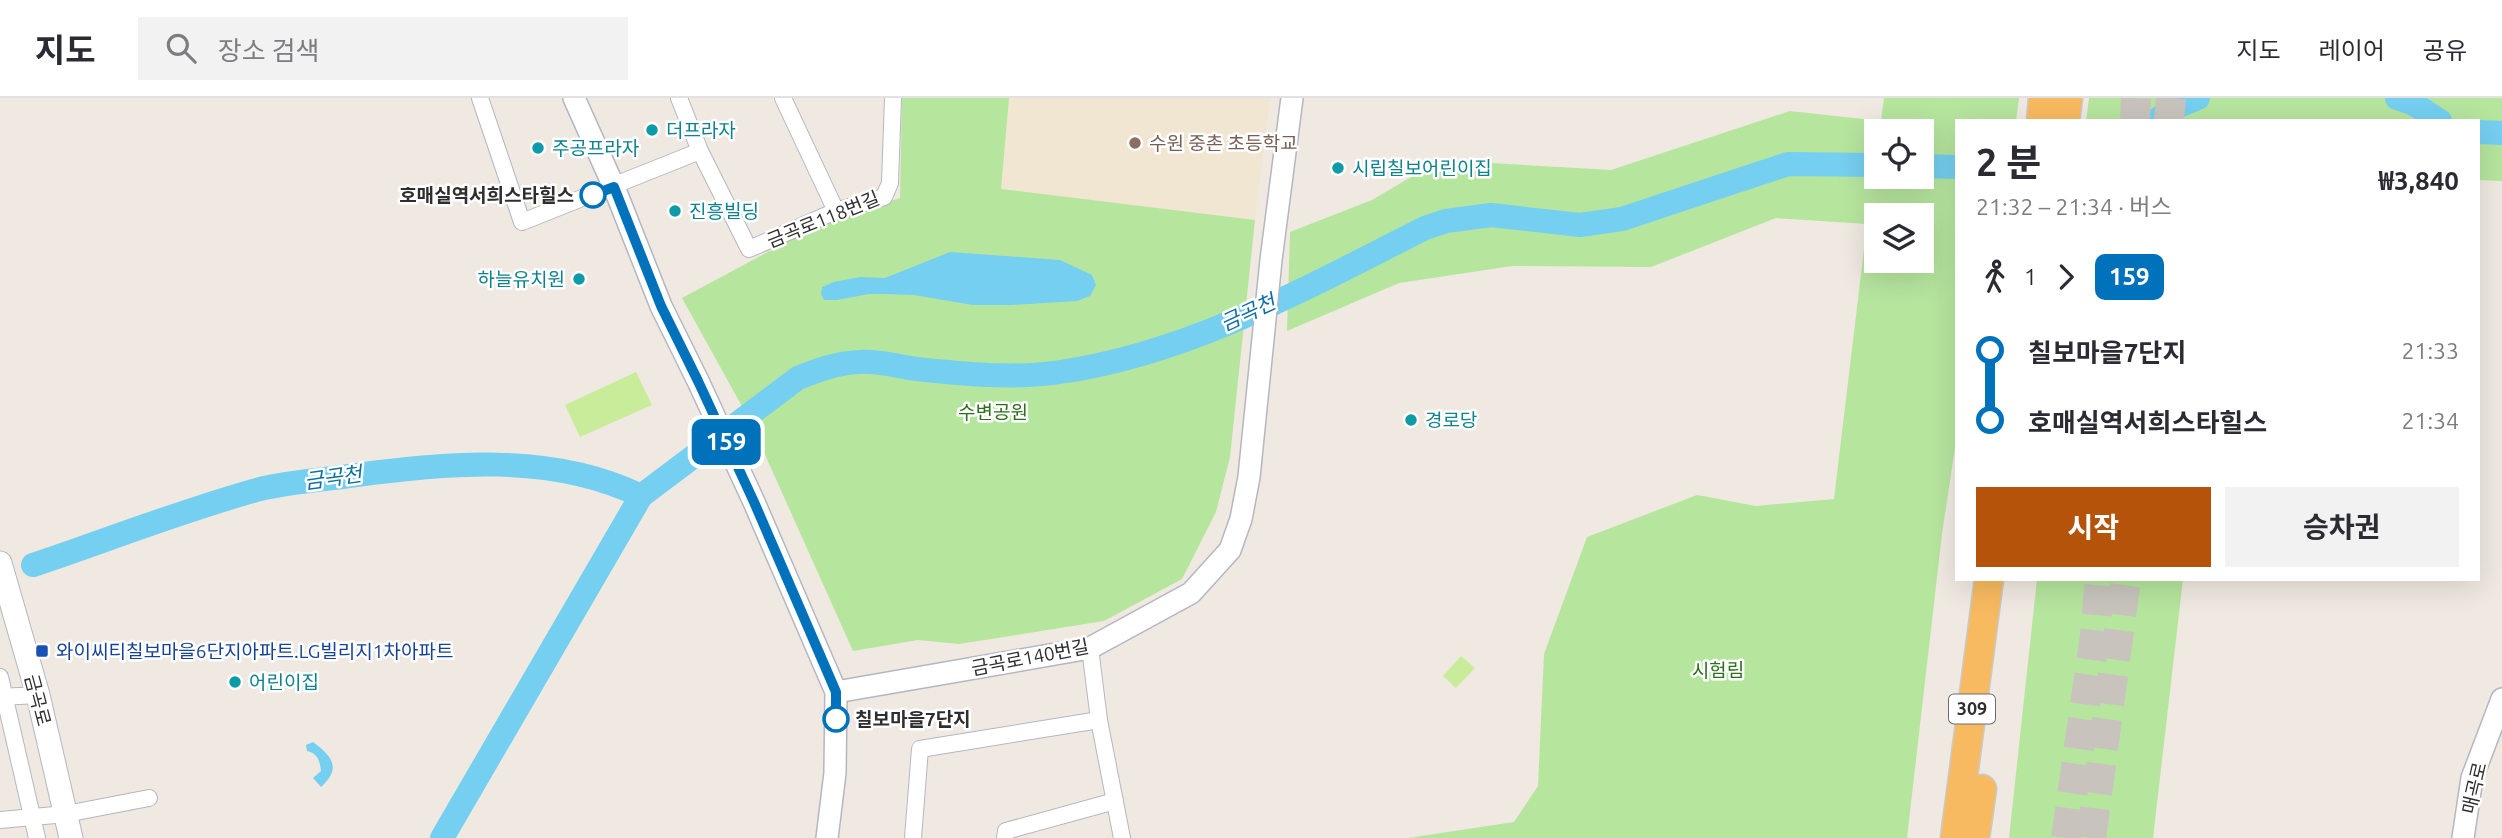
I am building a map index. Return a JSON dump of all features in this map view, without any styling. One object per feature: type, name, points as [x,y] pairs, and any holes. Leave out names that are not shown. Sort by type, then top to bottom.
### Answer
[{"type":"highway","points":[[2040,119],[2043,98]]},
{"type":"highway","points":[[2065,119],[2068,98]]},
{"type":"highway","name":"309","points":[[1955,838],[1989,581]]},
{"type":"highway","name":"309","points":[[1975,838],[2009,581]]},
{"type":"main road","name":"금곡로","points":[[0,563],[38,695],[71,838]]},
{"type":"street","points":[[480,98],[522,222],[700,151],[679,98]]},
{"type":"street","points":[[574,98],[614,187],[661,306],[754,502],[836,692],[835,773],[827,838]]},
{"type":"street","points":[[783,98],[836,211]]},
{"type":"street","name":"금곡로118번길","points":[[700,151],[748,249],[836,211],[884,197],[890,183],[892,98]]},
{"type":"street","name":"금곡로140번길","points":[[836,692],[1090,648],[1191,593],[1230,550],[1241,519],[1249,477],[1271,260],[1292,98]]},
{"type":"street","points":[[1090,648],[1099,720],[1122,838]]},
{"type":"street","points":[[0,677],[2,697],[37,838]]},
{"type":"street","points":[[2,697],[38,695]]},
{"type":"street","name":"매곡로","points":[[2463,838],[2472,778],[2502,699]]},
{"type":"street","points":[[913,838],[920,749],[1099,720]]},
{"type":"street","points":[[0,820],[66,814],[149,798]]},
{"type":"street","points":[[1005,838],[1006,831],[1115,801]]},
{"type":"shaded area","name":"수원 중촌 초등학교","points":[[1009,98],[1270,98],[1255,220],[1000,189]]},
{"type":"green space","name":"수변공원","points":[[902,98],[1009,98],[1001,189],[1255,220],[1230,457],[1216,512],[1182,579],[1104,621],[959,644],[918,640],[853,651],[749,419],[682,298],[820,224],[900,198]]},
{"type":"green space","name":"시험림","points":[[1884,98],[2019,98],[2016,119],[1955,119],[1955,448],[1942,534],[1907,838],[1408,838],[1514,822],[1538,786],[1544,654],[1587,537],[1697,495],[1756,506],[1834,499],[1864,249],[1864,273],[1934,273],[1934,203],[1864,203],[1864,224],[1776,218],[1651,267],[1512,266],[1399,283],[1287,331],[1290,232],[1372,200],[1440,160],[1611,170],[1790,111],[1864,119],[1864,189],[1934,189],[1934,119],[1881,119]]},
{"type":"green space","points":[[2089,98],[2502,98],[2502,181],[2480,180],[2480,119],[2086,119]]},
{"type":"green space","points":[[636,372],[652,405],[580,437],[565,405]]},
{"type":"green space","points":[[2037,581],[2183,581],[2153,838],[2009,838]]},
{"type":"green space","points":[[1461,656],[1475,668],[1456,688],[1443,676]]},
{"type":"water","points":[[950,252],[1060,260],[1092,275],[1096,285],[1090,296],[1077,301],[1011,305],[973,305],[914,295],[883,294],[824,300],[821,294],[822,287],[834,282],[860,277],[885,278]]},
{"type":"water","points":[[313,742],[329,757],[333,768],[321,787],[313,778],[321,771],[319,761],[314,754],[307,751],[306,745]]},
{"type":"waterway","name":"금곡천","points":[[2158,119],[2172,109],[2198,98]]},
{"type":"waterway","name":"금곡천","points":[[2397,98],[2414,104],[2437,119]]},
{"type":"waterway","name":"금곡천","points":[[2480,132],[2502,133]]},
{"type":"waterway","name":"금곡천","points":[[442,838],[641,496],[798,378],[835,365],[859,362],[952,373],[1007,375],[1060,372],[1108,363],[1156,350],[1248,315],[1425,228],[1446,221],[1491,215],[1580,225],[1622,219],[1788,164],[1864,165]]},
{"type":"waterway","name":"금곡천","points":[[1934,166],[1955,167]]},
{"type":"waterway","name":"금곡천","points":[[33,565],[260,489],[385,471],[460,465],[535,467],[571,472],[607,482],[641,496]]},
{"type":"tunnel","points":[[2135,119],[2136,98]]},
{"type":"tunnel","points":[[2169,119],[2171,98]]},
{"type":"tunnel","points":[[2066,838],[2095,635],[2100,581]]},
{"type":"tunnel","points":[[2091,838],[2126,581]]},
{"type":"bus line","name":"159","points":[[593,195],[614,187],[661,306],[754,502],[836,692],[836,719]]},
{"type":"place","name":"더프라자","points":[[652,130]]},
{"type":"place","name":"수원 중촌 초등학교","points":[[1135,143]]},
{"type":"place","name":"주공프라자","points":[[538,148]]},
{"type":"place","name":"시립칠보어린이집","points":[[1338,168]]},
{"type":"place","name":"호매실역서희스타힐스","points":[[593,195]]},
{"type":"place","name":"진흥빌딩","points":[[675,211]]},
{"type":"place","name":"하늘유치원","points":[[579,279]]},
{"type":"place","name":"경로당","points":[[1411,420]]},
{"type":"place","name":"와이씨티칠보마을6단지아파트.LG빌리지1차아파트","points":[[42,651]]},
{"type":"place","name":"어린이집","points":[[235,682]]},
{"type":"place","name":"칠보마을7단지","points":[[836,719]]}]
